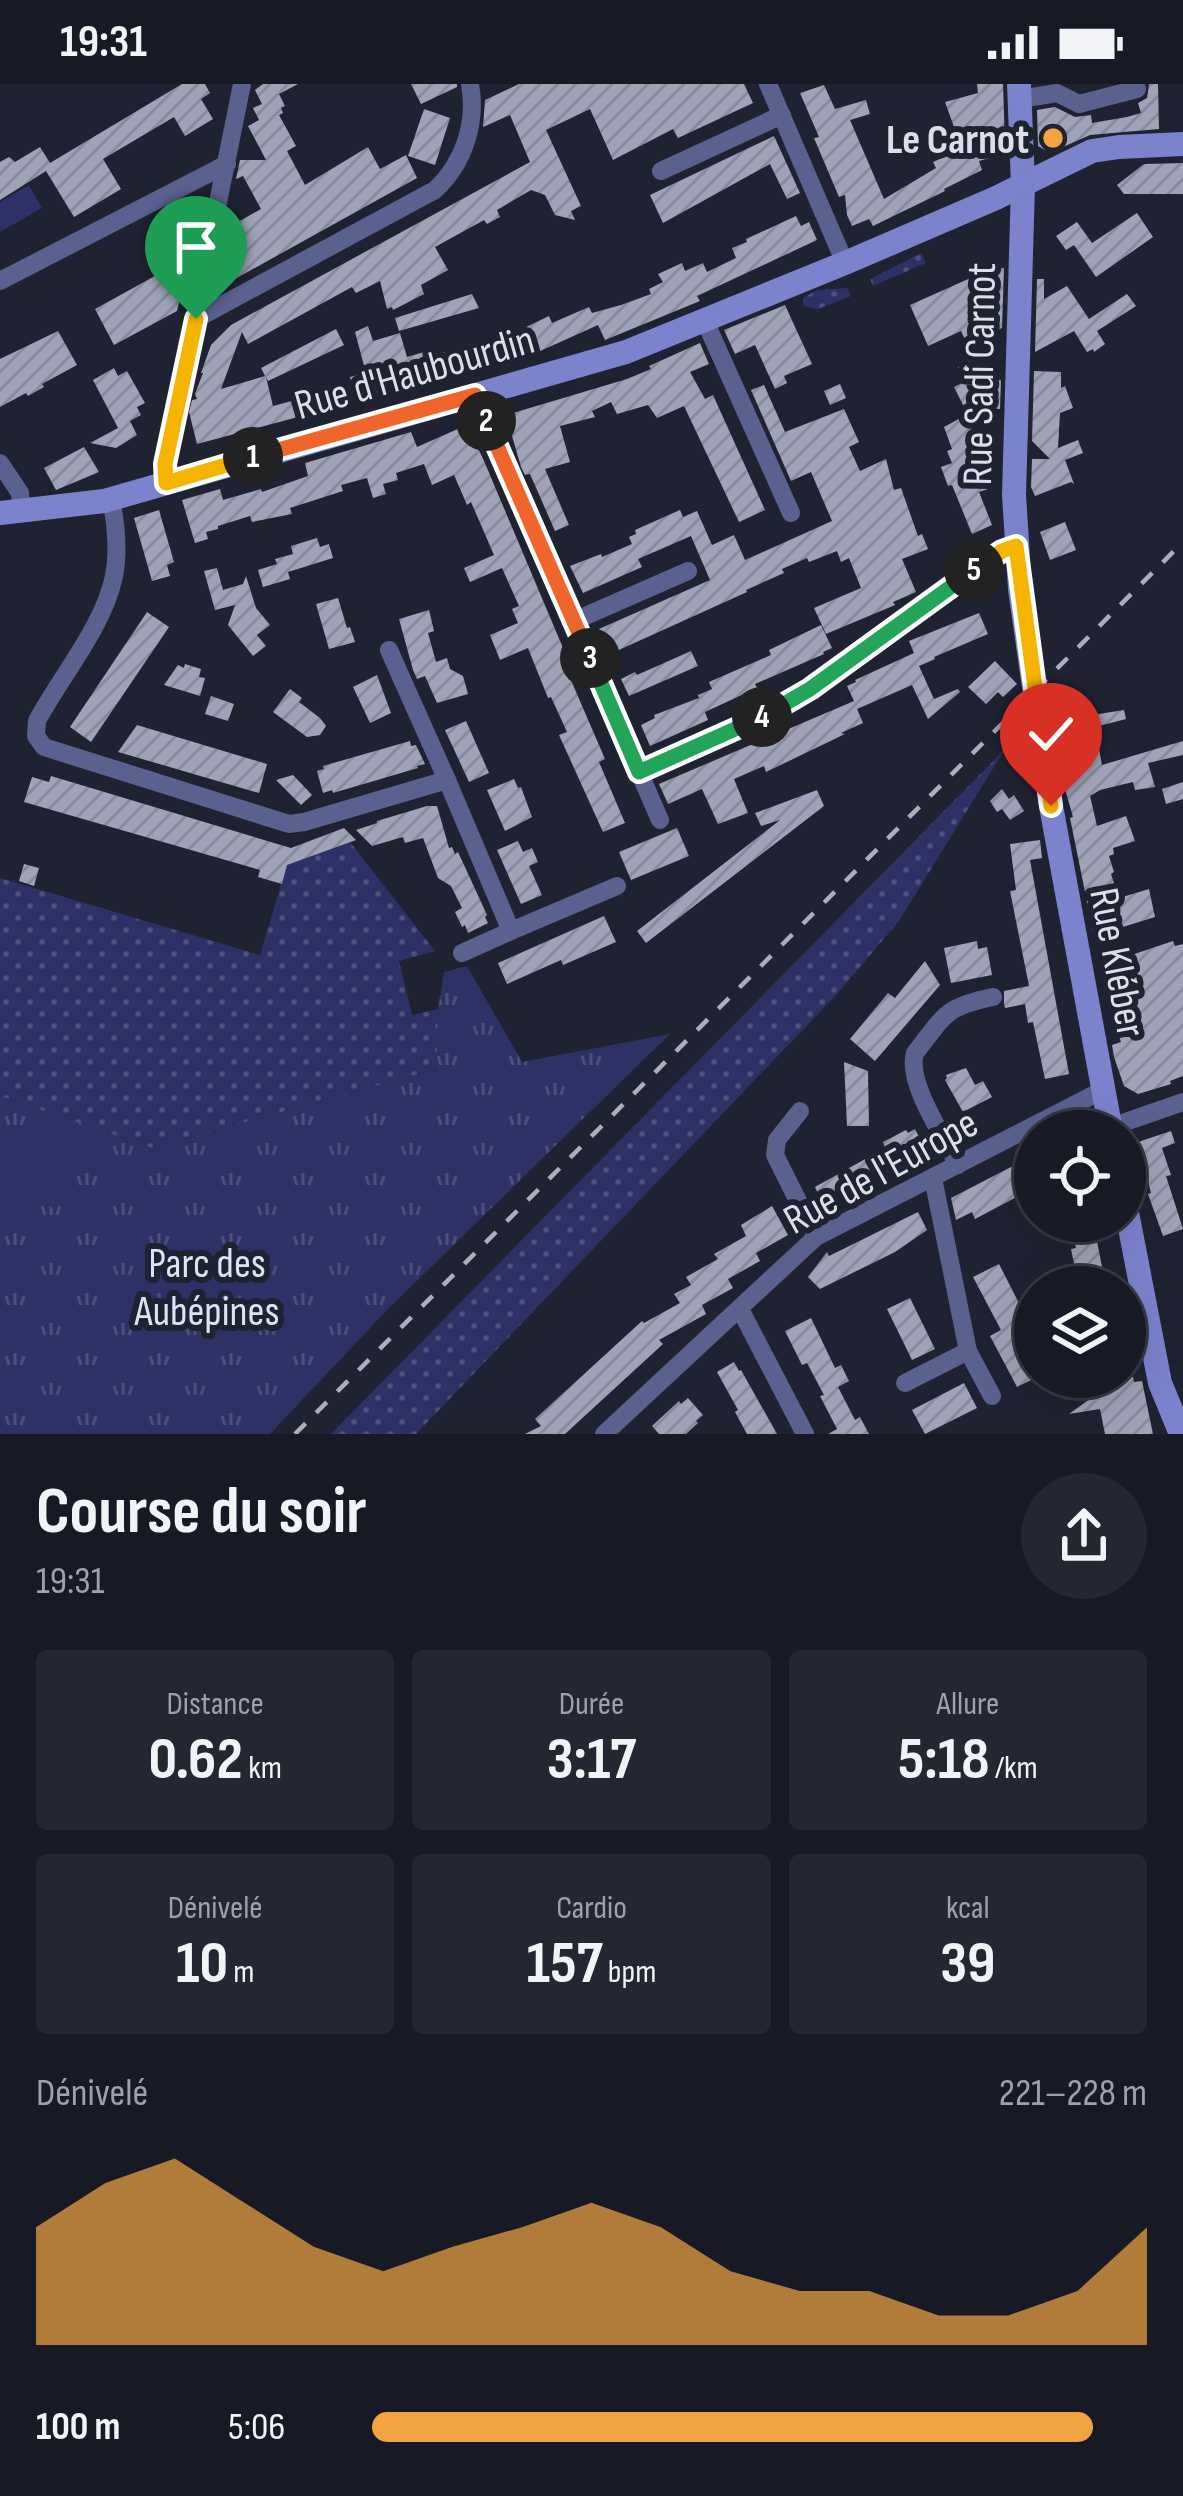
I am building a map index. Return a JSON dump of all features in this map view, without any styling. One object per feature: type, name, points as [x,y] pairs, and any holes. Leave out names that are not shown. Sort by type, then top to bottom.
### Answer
[{"type":"street","points":[[166,483],[165,464],[242,84]]},
{"type":"street","points":[[196,319],[435,190],[456,165],[466,141],[471,84]]},
{"type":"street","points":[[768,84],[845,263]]},
{"type":"street","points":[[1020,92],[1057,93],[1079,104],[1137,89]]},
{"type":"street","name":"Rue Sadi Carnot","points":[[1020,92],[1023,184],[1013,495],[1030,665]]},
{"type":"street","points":[[661,171],[782,116]]},
{"type":"street","name":"Rue d'Haubourdin","points":[[11,512],[111,500],[626,352],[845,263],[1092,151],[1183,144]]},
{"type":"street","points":[[0,280],[227,164]]},
{"type":"street","points":[[705,321],[791,513]]},
{"type":"street","points":[[475,395],[660,820]]},
{"type":"street","points":[[0,464],[20,493],[11,512]]},
{"type":"street","points":[[111,500],[116,539],[113,582],[101,612],[37,721],[36,736],[44,747],[290,824],[447,780]]},
{"type":"street","points":[[639,772],[783,707],[1002,551],[1016,546]]},
{"type":"street","points":[[574,622],[688,572]]},
{"type":"street","points":[[389,650],[511,931]]},
{"type":"street","name":"Rue Kléber","points":[[1030,665],[1107,1110]]},
{"type":"street","points":[[462,953],[617,886]]},
{"type":"street","points":[[958,1165],[916,1083],[912,1060],[951,1009],[993,997]]},
{"type":"street","name":"Rue de l'Europe","points":[[604,1434],[816,1238],[1103,1090]]},
{"type":"street","points":[[1146,1116],[1183,1102]]},
{"type":"street","points":[[800,1112],[777,1140],[776,1155],[816,1238]]},
{"type":"street","points":[[933,1178],[968,1352],[992,1396]]},
{"type":"street","points":[[1133,1242],[1166,1434]]},
{"type":"street","points":[[740,1309],[805,1434]]},
{"type":"street","points":[[905,1383],[968,1352]]},
{"type":"street","points":[[1157,1369],[1181,1434]]},
{"type":"green space","points":[[29,185],[42,208],[0,232],[0,202]]},
{"type":"green space","points":[[921,253],[926,263],[873,286],[870,279]]},
{"type":"green space","points":[[848,288],[851,296],[818,309],[803,306],[803,298],[817,290]]},
{"type":"green space","points":[[1005,749],[899,921],[837,994],[416,1434],[331,1434]]},
{"type":"green space","points":[[350,842],[435,951],[399,961],[412,1015],[438,1009],[437,1069],[152,1148],[0,1096],[0,878],[260,955],[287,865]]},
{"type":"green space","name":"Parc des Aubépines","points":[[467,966],[522,1062],[670,1034],[387,1310],[270,1434],[0,1434],[0,1096],[152,1148],[437,1069],[444,972]]},
{"type":"green space","points":[[0,1124],[70,1144],[54,1208],[0,1192]]},
{"type":"building","points":[[182,84],[205,84],[210,93],[201,99],[213,119],[185,136],[174,117],[103,159],[121,189],[74,217],[46,171],[0,200],[0,162],[9,157],[15,162],[40,147],[50,163]]},
{"type":"building","points":[[263,84],[298,84],[279,94],[285,106],[279,115],[296,146],[287,151],[305,185],[368,147],[380,169],[406,155],[417,178],[225,281],[218,268],[228,262],[223,254],[247,241],[225,237],[227,228],[261,209],[243,176],[236,179],[240,160],[266,160],[248,126],[259,120],[253,108],[262,104],[255,90]]},
{"type":"building","points":[[411,84],[457,84],[457,87],[421,104]]},
{"type":"building","points":[[519,84],[744,84],[753,103],[678,138],[673,129],[613,160],[590,109],[546,130],[581,206],[571,211],[575,220],[555,215],[545,195],[531,190],[497,210],[500,217],[487,224],[484,220],[435,247],[448,270],[421,285],[424,294],[393,310],[387,309],[380,281],[356,293],[352,287],[248,344],[242,332],[221,389],[265,376],[261,368],[336,329],[344,345],[268,381],[266,377],[273,406],[352,385],[350,377],[366,373],[355,332],[368,326],[373,341],[400,333],[407,357],[424,352],[426,358],[487,339],[489,345],[549,316],[552,323],[589,307],[592,313],[651,294],[649,289],[663,282],[658,274],[682,263],[685,271],[703,263],[707,272],[736,258],[732,248],[746,239],[796,216],[801,226],[809,222],[817,240],[697,296],[700,301],[605,340],[598,325],[507,366],[504,361],[197,444],[189,412],[192,400],[197,399],[211,345],[231,325],[530,162],[510,115],[483,127],[485,100]]},
{"type":"building","points":[[977,84],[1003,84],[1005,146],[987,151],[990,158],[979,161],[982,170],[945,191],[873,226],[869,219],[852,226],[845,195],[839,197],[800,93],[824,85],[835,109],[866,100],[870,114],[850,120],[884,199],[936,168],[933,162],[962,149],[945,102],[978,93]]},
{"type":"building","points":[[1149,84],[1158,84],[1159,129],[1090,135],[1045,150],[1038,146],[1037,110],[1055,107],[1075,117],[1091,115],[1092,123],[1127,117],[1141,113],[1138,103],[1147,98]]},
{"type":"building","points":[[424,109],[450,118],[435,165],[408,156]]},
{"type":"building","points":[[774,136],[800,193],[787,199],[770,164],[663,223],[650,195]]},
{"type":"building","points":[[1183,163],[1183,194],[1124,194],[1117,185],[1144,164]]},
{"type":"building","points":[[189,199],[193,206],[183,211],[190,225],[178,232],[186,247],[178,251],[187,267],[177,311],[114,345],[95,309],[164,271],[154,246],[166,239],[159,225],[169,219],[165,211]]},
{"type":"building","points":[[1137,213],[1153,237],[1096,277],[1074,245],[1066,250],[1056,236],[1077,222],[1092,243]]},
{"type":"building","points":[[993,268],[1004,268],[1002,328],[967,344],[961,331],[928,346],[910,305]]},
{"type":"building","points":[[1037,279],[1044,279],[1044,299],[1067,286],[1089,319],[1127,294],[1136,306],[1097,331],[1105,344],[1094,352],[1087,352],[1074,331],[1035,352]]},
{"type":"building","points":[[472,294],[479,308],[399,331],[395,318]]},
{"type":"building","points":[[785,305],[812,364],[784,376],[787,383],[775,389],[755,345],[735,354],[724,330]]},
{"type":"building","points":[[58,331],[77,365],[28,396],[0,407],[0,359]]},
{"type":"building","points":[[700,343],[709,364],[690,372],[705,399],[713,395],[765,510],[739,522],[684,406],[657,418],[648,405],[617,414],[611,402],[592,411],[595,417],[560,426],[570,462],[545,469],[569,525],[555,531],[530,474],[525,475],[521,467],[506,415],[627,379]]},
{"type":"building","points":[[973,359],[984,380],[1001,380],[1000,409],[964,407],[954,387],[966,381],[958,367]]},
{"type":"building","points":[[114,368],[118,376],[127,371],[145,403],[137,407],[141,415],[130,421],[137,435],[116,448],[90,443],[118,428],[93,380]]},
{"type":"building","points":[[1034,371],[1061,372],[1061,388],[1065,386],[1073,408],[1060,413],[1058,448],[1078,440],[1083,453],[1065,460],[1074,484],[1035,496],[1032,459],[1050,459],[1032,441]]},
{"type":"building","points":[[840,384],[846,398],[830,405],[824,391]]},
{"type":"building","points":[[764,385],[785,432],[844,409],[859,442],[849,447],[860,471],[886,459],[894,490],[901,488],[918,536],[922,534],[928,549],[902,559],[916,592],[826,634],[814,608],[861,588],[849,558],[841,562],[837,551],[782,569],[784,573],[747,592],[610,654],[599,629],[710,580],[691,536],[638,559],[642,567],[583,593],[570,566],[632,544],[629,537],[635,530],[680,510],[683,517],[697,511],[712,545],[734,535],[745,560],[832,521],[811,472],[791,481],[751,390]]},
{"type":"building","points":[[966,415],[987,464],[982,473],[988,489],[979,492],[992,525],[972,534],[941,467],[952,463],[944,427]]},
{"type":"building","points":[[460,428],[484,461],[605,759],[599,762],[625,823],[603,832],[559,735],[567,732],[528,648],[500,660],[490,635],[518,623],[512,609],[519,606],[502,568],[470,582],[464,568],[494,555],[454,475],[432,485],[424,464],[396,473],[398,480],[383,484],[386,494],[373,498],[367,478],[290,508],[292,514],[252,522],[250,516],[218,526],[206,532],[208,539],[195,543],[182,500],[220,489],[223,500],[262,492],[308,476],[305,463],[411,432],[417,447]]},
{"type":"building","points":[[84,447],[99,472],[56,490],[44,468]]},
{"type":"building","points":[[159,510],[174,562],[167,565],[170,576],[152,581],[134,518]]},
{"type":"building","points":[[1065,522],[1076,550],[1050,560],[1040,532]]},
{"type":"building","points":[[317,538],[320,547],[329,544],[333,558],[288,572],[290,579],[263,587],[258,570],[293,554],[291,546]]},
{"type":"building","points":[[217,568],[223,590],[243,584],[246,576],[256,608],[270,625],[257,635],[266,646],[253,656],[228,625],[235,605],[215,610],[204,571]]},
{"type":"building","points":[[338,598],[355,642],[329,649],[316,604]]},
{"type":"building","points":[[429,610],[434,631],[428,633],[436,662],[447,658],[450,669],[463,676],[468,694],[437,703],[425,676],[417,679],[399,619]]},
{"type":"building","points":[[147,612],[169,627],[91,742],[70,727]]},
{"type":"building","points":[[979,613],[988,634],[919,666],[934,699],[960,692],[928,719],[912,685],[857,709],[863,723],[841,733],[845,734],[766,772],[764,766],[734,779],[748,813],[718,824],[702,789],[668,804],[659,784],[854,701],[847,686],[914,653],[909,641]]},
{"type":"building","points":[[821,625],[832,648],[824,654],[755,684],[757,688],[705,712],[708,720],[650,746],[641,725],[654,715],[699,698],[712,689],[709,682],[771,655],[769,650]]},
{"type":"building","points":[[691,651],[698,666],[629,696],[621,679]]},
{"type":"building","points":[[995,661],[1017,684],[986,704],[968,687]]},
{"type":"building","points":[[185,664],[201,669],[199,677],[205,678],[200,696],[164,685],[178,665],[184,668]]},
{"type":"building","points":[[377,675],[391,713],[370,723],[353,687]]},
{"type":"building","points":[[290,689],[326,726],[320,735],[307,737],[273,712]]},
{"type":"building","points":[[211,696],[234,704],[228,721],[205,714]]},
{"type":"building","points":[[1124,710],[1126,719],[1095,727],[1102,765],[1183,741],[1183,755],[1148,763],[1155,787],[1135,790],[1133,782],[1090,796],[1097,826],[1126,816],[1135,841],[1113,848],[1109,856],[1119,898],[1149,889],[1155,917],[1094,936],[1055,721]]},
{"type":"building","points":[[466,721],[489,773],[469,782],[445,730]]},
{"type":"building","points":[[137,725],[267,764],[259,793],[118,752]]},
{"type":"building","points":[[410,741],[425,764],[323,793],[317,771],[323,766]]},
{"type":"building","points":[[293,775],[312,795],[301,805],[276,780]]},
{"type":"building","points":[[51,776],[291,848],[344,828],[356,840],[287,865],[282,884],[258,877],[260,870],[24,802],[32,777],[49,782]]},
{"type":"building","points":[[514,779],[532,817],[505,831],[487,790]]},
{"type":"building","points":[[1183,782],[1183,799],[1166,804],[1162,789]]},
{"type":"building","points":[[1002,789],[1009,799],[1014,795],[1024,811],[1010,820],[990,801]]},
{"type":"building","points":[[817,790],[824,806],[646,943],[637,931],[780,820],[761,826],[755,813]]},
{"type":"building","points":[[437,806],[449,848],[458,852],[487,915],[488,923],[468,933],[455,912],[462,908],[451,886],[438,878],[423,838],[405,843],[403,837],[372,846],[356,830]]},
{"type":"building","points":[[677,828],[689,856],[631,880],[619,852]]},
{"type":"building","points":[[1040,840],[1042,858],[1030,860],[1069,1074],[1045,1079],[1025,1004],[1005,1008],[1004,1004],[1004,991],[1029,986],[1010,891],[1016,890],[1010,844]]},
{"type":"building","points":[[518,841],[523,852],[532,848],[538,862],[529,866],[542,895],[521,904],[497,850]]},
{"type":"building","points":[[24,864],[39,868],[34,886],[19,881]]},
{"type":"building","points":[[604,916],[616,942],[507,984],[498,963]]},
{"type":"building","points":[[977,941],[978,949],[987,947],[992,975],[951,983],[944,948]]},
{"type":"building","points":[[1173,941],[1175,946],[1183,944],[1183,1076],[1138,1094],[1124,1086],[1114,1057],[1112,1045],[1121,1042],[1099,966]]},
{"type":"building","points":[[925,961],[940,985],[875,1061],[850,1039],[888,993],[895,998]]},
{"type":"building","points":[[844,1062],[868,1071],[869,1126],[847,1126]]},
{"type":"building","points":[[966,1068],[975,1085],[983,1081],[992,1097],[963,1112],[945,1080],[946,1075]]},
{"type":"building","points":[[915,1129],[925,1149],[909,1156],[912,1161],[822,1202],[815,1187],[885,1148],[883,1142]]},
{"type":"building","points":[[1171,1131],[1175,1143],[1162,1148],[1183,1229],[1163,1236],[1148,1194],[1146,1139]]},
{"type":"building","points":[[1014,1168],[1014,1198],[975,1219],[972,1212],[956,1220],[951,1198]]},
{"type":"building","points":[[772,1206],[788,1235],[756,1253],[760,1261],[728,1279],[733,1288],[702,1305],[706,1314],[659,1340],[663,1344],[565,1434],[525,1434],[541,1426],[535,1419],[642,1321],[680,1303],[674,1294],[691,1285],[686,1277],[746,1236],[741,1225]]},
{"type":"building","points":[[918,1212],[927,1230],[895,1252],[820,1289],[808,1277],[827,1252],[829,1256]]},
{"type":"building","points":[[1075,1242],[1097,1242],[1102,1266],[1075,1266],[1071,1249],[1076,1248]]},
{"type":"building","points":[[999,1264],[1014,1293],[1014,1381],[990,1336],[1001,1330],[973,1277]]},
{"type":"building","points":[[910,1298],[935,1349],[912,1360],[887,1309]]},
{"type":"building","points":[[811,1318],[835,1368],[841,1365],[849,1381],[838,1387],[855,1420],[860,1417],[869,1434],[828,1434],[837,1429],[820,1396],[824,1395],[785,1331]]},
{"type":"building","points":[[734,1362],[777,1434],[747,1434],[717,1372]]},
{"type":"building","points":[[964,1383],[977,1408],[925,1434],[912,1410]]},
{"type":"building","points":[[688,1398],[703,1415],[698,1423],[686,1434],[659,1434],[652,1426]]},
{"type":"building","points":[[1091,1398],[1146,1398],[1153,1434],[1105,1434],[1100,1409],[1069,1414]]},
{"type":"railway","points":[[295,1434],[1183,542]]},
{"type":"place","name":"Le Carnot","points":[[1053,138]]},
{"type":"route","points":[[196,319],[165,464],[166,483],[475,395],[639,772],[783,707],[1002,551],[1016,546],[1051,806]]}]
